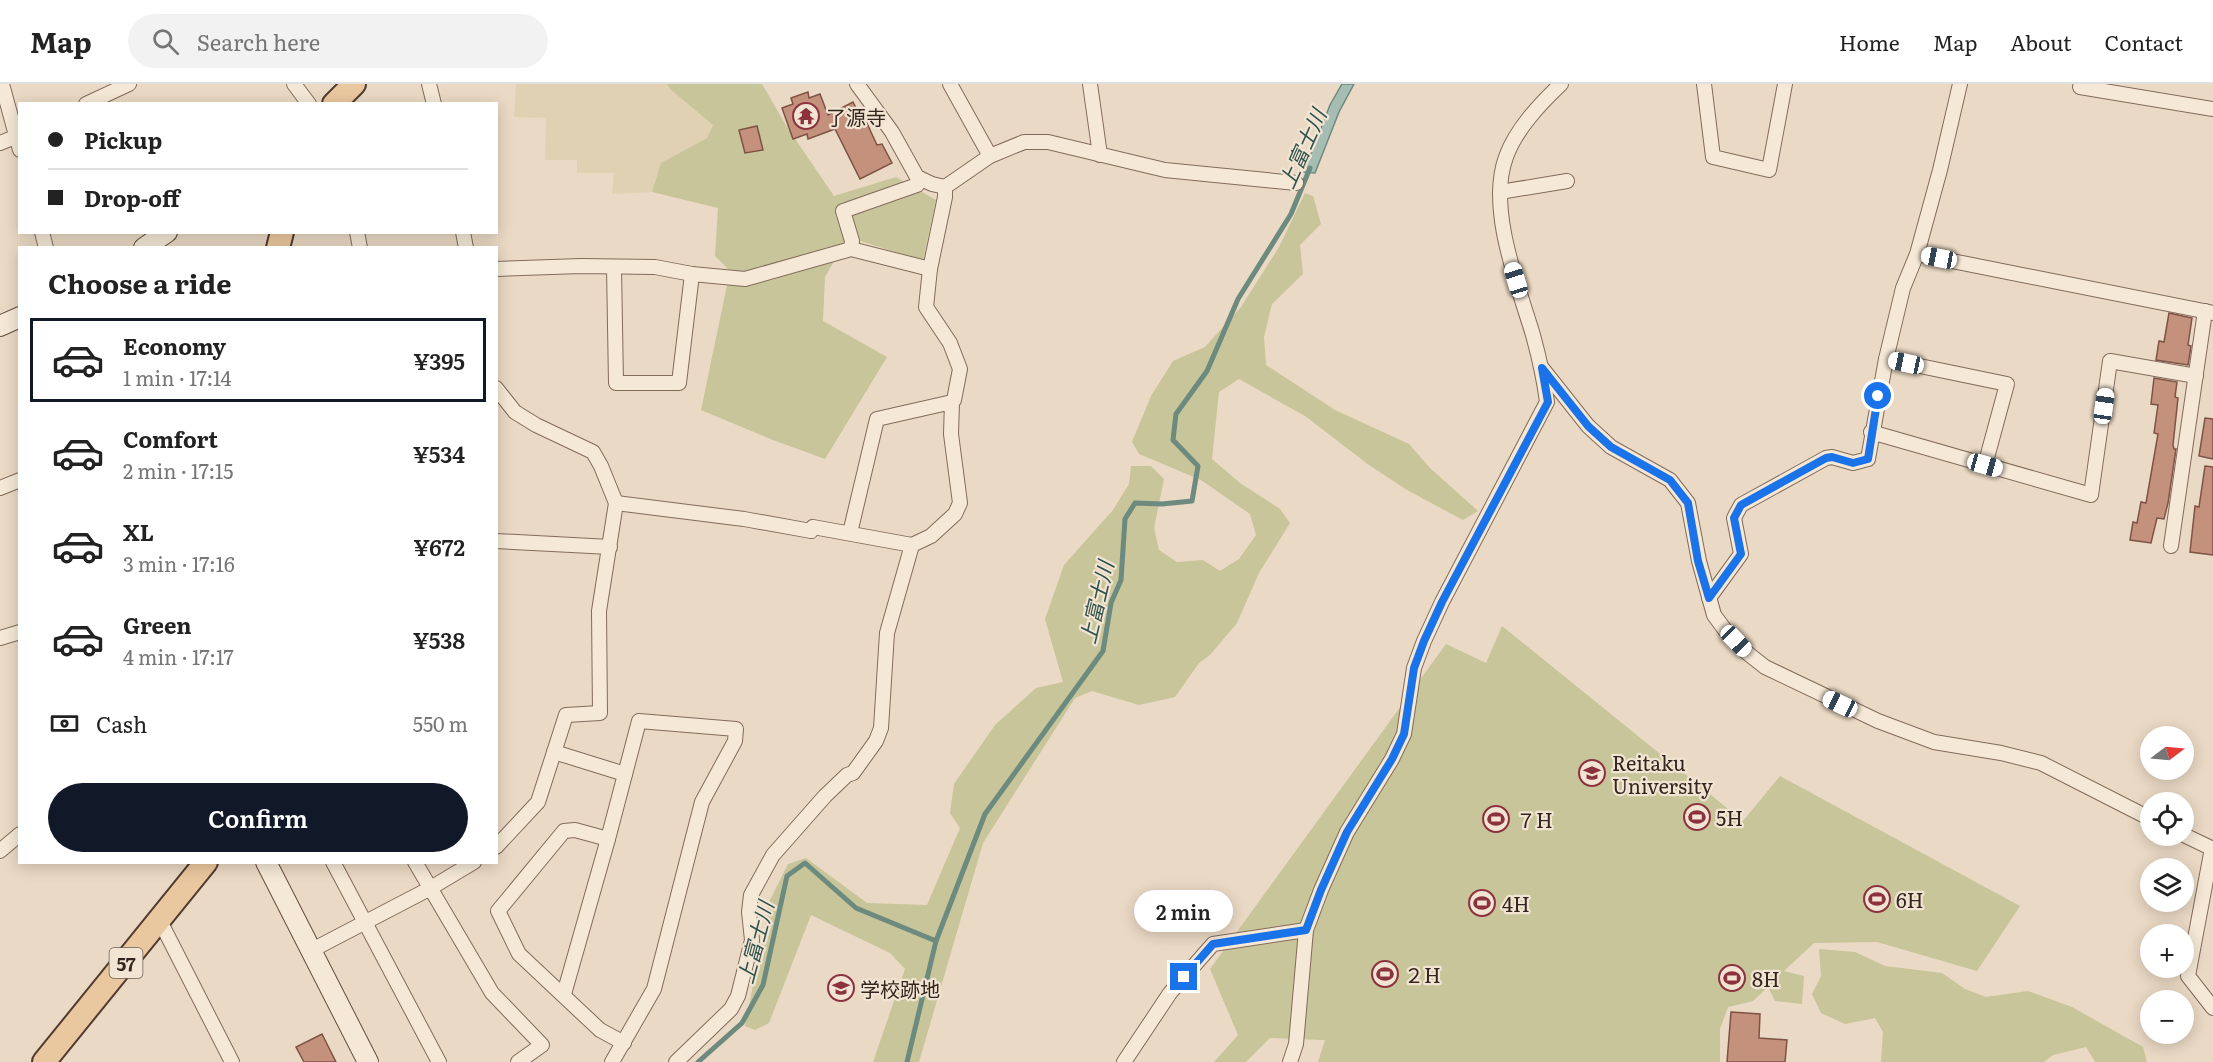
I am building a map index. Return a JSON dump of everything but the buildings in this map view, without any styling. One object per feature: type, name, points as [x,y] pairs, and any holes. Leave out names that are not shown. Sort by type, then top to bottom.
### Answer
[{"type":"main road","points":[[336,102],[354,84]]},
{"type":"main road","points":[[147,246],[164,234]]},
{"type":"main road","points":[[0,326],[18,318]]},
{"type":"main road","name":"57","points":[[44,1062],[204,864]]},
{"type":"main road","points":[[267,864],[368,1062]]},
{"type":"street","points":[[0,143],[18,141],[2,84]]},
{"type":"street","points":[[90,102],[129,84]]},
{"type":"street","points":[[294,84],[308,102]]},
{"type":"street","points":[[429,84],[434,102]]},
{"type":"street","points":[[857,84],[892,132],[917,177],[945,187]]},
{"type":"street","points":[[950,84],[990,156]]},
{"type":"street","points":[[1090,84],[1100,155]]},
{"type":"street","points":[[1290,1062],[1296,1044],[1306,930],[1321,890],[1347,832],[1392,759],[1404,734],[1414,668],[1442,602],[1548,402],[1542,368],[1508,250],[1503,227],[1500,192],[1506,156],[1518,134],[1535,111],[1561,84]]},
{"type":"street","points":[[1704,84],[1713,157],[1769,170],[1785,84]]},
{"type":"street","points":[[1709,598],[1741,554],[1734,518],[1741,505],[1826,458],[1832,457],[1853,463],[1868,459],[1871,432],[1903,288],[1917,254],[1960,84]]},
{"type":"street","points":[[2080,87],[2213,109]]},
{"type":"street","points":[[945,187],[990,156],[1024,142],[1048,142],[1165,170],[1296,183]]},
{"type":"street","points":[[851,249],[852,241],[843,211],[916,185],[921,179]]},
{"type":"street","points":[[1500,192],[1567,181]]},
{"type":"street","points":[[616,503],[744,519],[811,531],[813,527],[912,545],[931,536],[955,514],[960,503],[951,434],[952,402],[960,369],[950,343],[926,307],[930,270],[945,187]]},
{"type":"street","points":[[498,269],[654,267],[692,274],[745,279],[851,249],[930,270]]},
{"type":"street","points":[[1917,254],[2209,312],[2196,376],[2170,546]]},
{"type":"street","points":[[614,267],[616,383],[679,383],[692,274]]},
{"type":"street","points":[[1886,359],[2007,384],[1985,465]]},
{"type":"street","points":[[1871,432],[2091,495],[2110,361],[2196,376]]},
{"type":"street","points":[[1542,368],[1588,426],[1611,447],[1670,480],[1688,503],[1698,561],[1714,615],[1746,652],[1765,667],[1878,722],[1934,742],[2001,753],[2041,763],[2140,813]]},
{"type":"street","points":[[498,391],[515,412],[536,425],[593,452],[602,466],[616,503],[599,611],[600,713],[566,715],[538,802],[498,845]]},
{"type":"street","points":[[850,533],[877,419],[952,402]]},
{"type":"street","points":[[0,488],[18,481]]},
{"type":"street","points":[[498,540],[610,547]]},
{"type":"street","points":[[676,1062],[731,1009],[738,996],[752,940],[749,912],[752,895],[773,855],[825,796],[847,775],[853,773],[876,741],[882,718],[887,633],[912,545]]},
{"type":"street","points":[[0,638],[18,633]]},
{"type":"street","points":[[564,994],[639,721],[736,729],[735,741],[702,802],[654,989],[612,1062]]},
{"type":"street","points":[[554,752],[625,774]]},
{"type":"street","points":[[608,838],[575,830],[564,831],[498,910],[519,954],[600,1030],[624,1043]]},
{"type":"street","points":[[0,851],[18,836]]},
{"type":"street","points":[[2194,840],[2212,848],[2188,976],[2213,1008]]},
{"type":"street","points":[[334,864],[439,1062]]},
{"type":"street","points":[[416,864],[492,993],[543,1045],[518,1062]]},
{"type":"street","points":[[310,951],[429,889],[471,864]]},
{"type":"street","points":[[160,921],[232,1062]]},
{"type":"street","points":[[1124,1062],[1170,993],[1213,944],[1306,930]]},
{"type":"shaded area","points":[[516,84],[667,84],[713,125],[707,138],[664,162],[652,192],[612,194],[614,173],[577,173],[577,160],[545,160],[546,118],[514,117]]},
{"type":"shaded area","points":[[667,84],[762,84],[787,127],[834,196],[896,177],[936,200],[923,261],[848,237],[825,277],[823,321],[887,357],[825,459],[701,410],[730,271],[715,256],[718,208],[652,192],[661,163],[707,138],[713,125]]},
{"type":"shaded area","points":[[1342,84],[1354,84],[1339,112],[1315,173],[1304,172],[1330,105]]},
{"type":"shaded area","points":[[1305,193],[1313,196],[1321,224],[1300,245],[1303,274],[1272,304],[1264,337],[1266,365],[1335,410],[1409,444],[1430,468],[1478,511],[1463,520],[1407,490],[1369,465],[1305,416],[1239,379],[1219,392],[1212,459],[1240,483],[1280,509],[1290,523],[1259,573],[1237,623],[1210,655],[1199,663],[1175,697],[1139,705],[1092,691],[1075,698],[983,843],[919,1062],[873,1062],[905,969],[890,953],[811,915],[769,1023],[755,1030],[745,1026],[770,900],[788,864],[806,858],[867,903],[927,905],[960,828],[950,813],[954,784],[995,725],[1036,688],[1063,682],[1045,619],[1064,565],[1113,510],[1129,484],[1131,466],[1151,466],[1164,479],[1154,528],[1159,550],[1177,562],[1203,560],[1220,571],[1239,559],[1256,535],[1250,514],[1201,480],[1139,454],[1132,442],[1151,396],[1173,361],[1205,347],[1241,307],[1279,247]]},
{"type":"shaded area","points":[[1502,626],[1743,821],[1780,776],[2020,906],[1977,971],[1877,942],[1814,943],[1784,971],[1804,976],[1802,1004],[1775,1001],[1768,987],[1753,1001],[1728,1007],[1720,1029],[1720,1062],[1318,1062],[1325,1040],[1270,1038],[1246,1062],[1214,1062],[1238,1035],[1210,969],[1446,644],[1486,663]]},
{"type":"shaded area","points":[[1819,949],[1855,952],[1885,966],[1942,973],[1965,989],[1986,997],[2028,991],[2072,1007],[2143,1047],[2147,1062],[2095,1062],[2086,1047],[2053,1055],[2044,1062],[1881,1062],[1883,1032],[1875,1018],[1845,1024],[1821,1013],[1812,994],[1821,976]]},
{"type":"waterway","name":"上富士川","points":[[698,1062],[742,1023],[763,985],[787,876],[805,863],[856,908],[936,941],[985,814],[1103,651],[1111,603],[1121,580],[1125,519],[1135,503],[1162,504],[1192,501],[1198,466],[1173,440],[1176,414],[1207,371],[1238,299],[1291,214],[1310,168]]},
{"type":"waterway","name":"上富士川","points":[[907,1062],[936,941]]},
{"type":"place","name":"了源寺","points":[[806,116]]},
{"type":"place","name":"Reitaku University","points":[[1592,773]]},
{"type":"place","name":"5H","points":[[1697,817]]},
{"type":"place","name":"７H","points":[[1496,819]]},
{"type":"place","name":"6H","points":[[1877,899]]},
{"type":"place","name":"4H","points":[[1482,903]]},
{"type":"place","name":"２H","points":[[1385,974]]},
{"type":"place","name":"8H","points":[[1732,978]]},
{"type":"place","name":"学校跡地","points":[[841,988]]},
{"type":"route","points":[[1184,977],[1213,944],[1306,930],[1347,832],[1392,759],[1404,734],[1414,668],[1424,641],[1442,602],[1548,402],[1542,368],[1588,426],[1611,447],[1670,480],[1688,503],[1698,561],[1709,598],[1741,554],[1734,518],[1741,505],[1826,458],[1832,457],[1853,463],[1868,459],[1878,396]]}]
